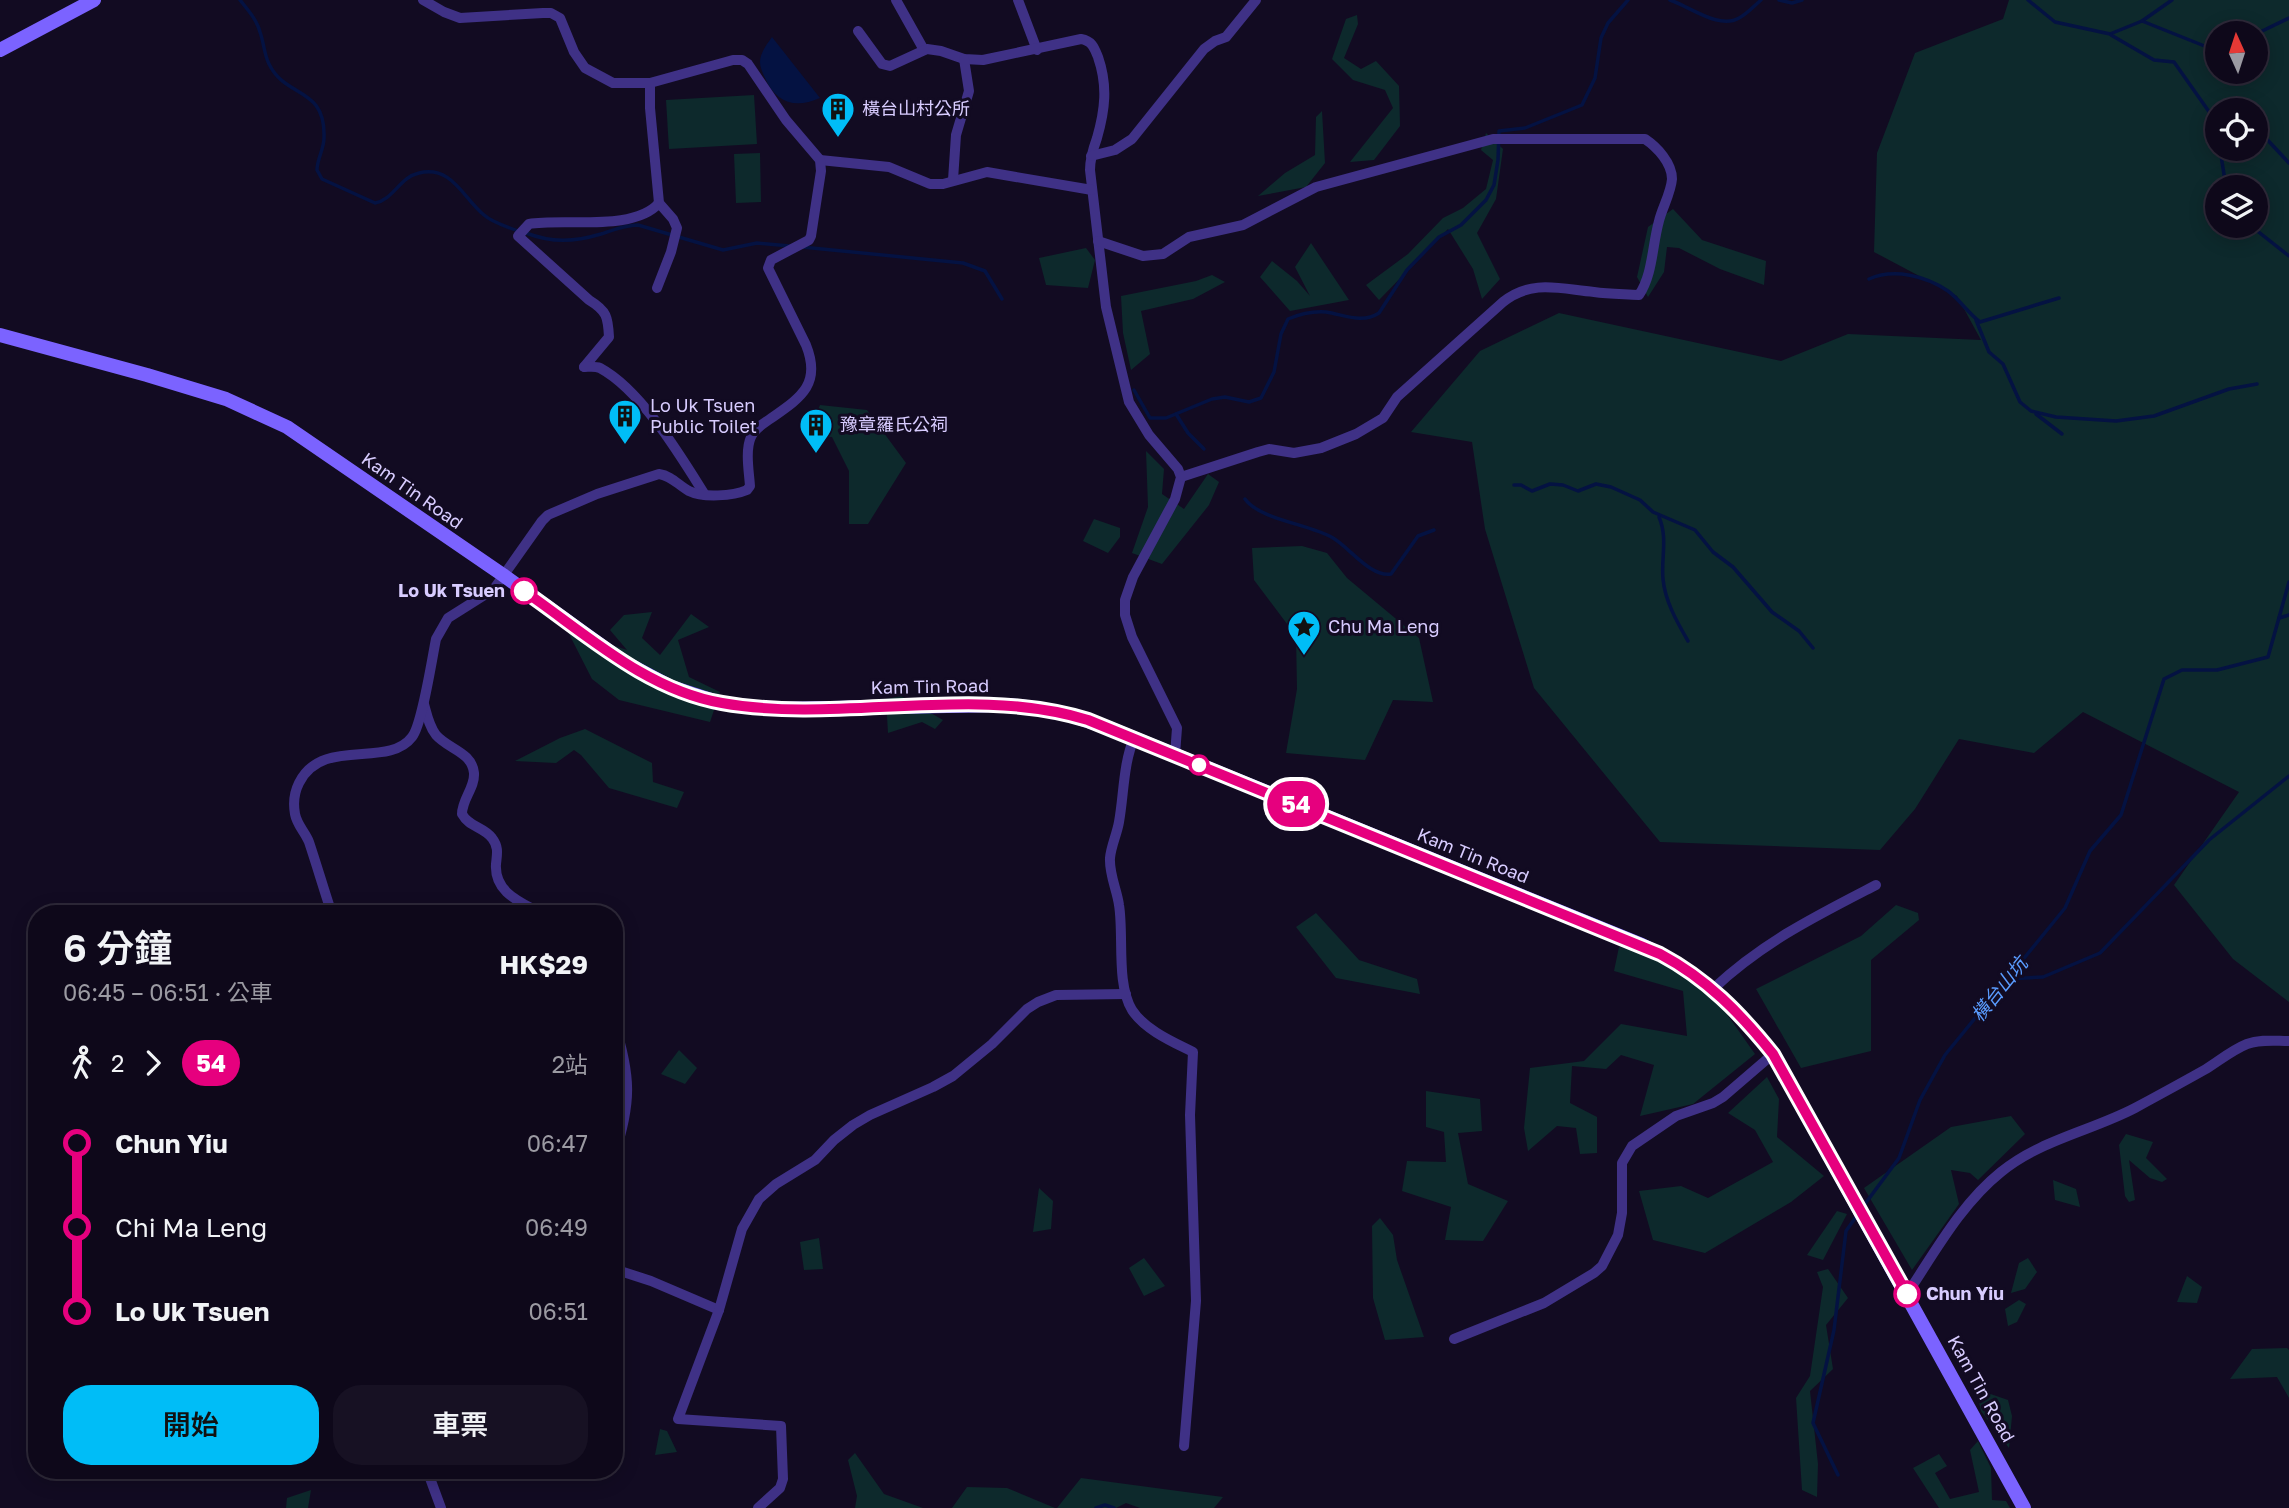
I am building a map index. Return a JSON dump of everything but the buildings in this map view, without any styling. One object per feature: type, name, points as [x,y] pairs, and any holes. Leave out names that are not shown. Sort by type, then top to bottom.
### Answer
[{"type":"main road","points":[[0,50],[94,0]]},
{"type":"main road","name":"Kam Tin Road","points":[[0,335],[226,399],[287,427],[465,552],[503,575],[624,662],[671,687],[720,703],[773,709],[1016,706],[1067,714],[1134,738],[1642,945],[1679,964],[1713,989],[1747,1021],[1773,1054],[2024,1508]]},
{"type":"street","points":[[329,905],[307,839],[297,823],[293,802],[303,776],[320,761],[389,750],[407,742],[416,730],[441,627],[447,618],[494,589],[548,515],[597,494],[659,474],[668,475],[691,492],[705,495],[747,490],[750,486],[751,436],[759,427],[797,401],[811,371],[811,357],[768,268],[771,260],[811,236],[821,171],[820,160],[786,120],[745,61],[733,60],[650,83],[614,83],[593,74],[580,62],[562,22],[555,15],[533,13],[460,18],[423,0]]},
{"type":"street","points":[[896,0],[925,50]]},
{"type":"street","points":[[1018,0],[1037,50]]},
{"type":"street","points":[[1091,156],[1115,150],[1132,139],[1204,50],[1215,41],[1226,37],[1256,0]]},
{"type":"street","points":[[858,31],[882,64],[890,65],[932,49],[964,59],[983,60],[1081,39],[1094,46],[1104,79],[1105,101],[1091,156],[1092,190],[1106,307],[1129,402],[1149,435],[1173,462],[1181,477],[1175,499],[1127,589],[1125,600],[1125,615],[1132,637],[1177,728],[1175,755]]},
{"type":"street","points":[[953,180],[956,135],[969,91],[964,59]]},
{"type":"street","points":[[650,83],[659,203],[677,228],[657,288]]},
{"type":"street","points":[[1098,241],[1153,257],[1163,254],[1189,237],[1243,225],[1315,187],[1493,139],[1644,139],[1654,145],[1668,167],[1672,180],[1659,221],[1646,285],[1639,295],[1595,293],[1554,287],[1519,291],[1503,302],[1401,393],[1383,418],[1356,434],[1321,448],[1294,453],[1269,449],[1181,477]]},
{"type":"street","points":[[820,160],[889,167],[930,184],[976,173],[998,172],[1092,190]]},
{"type":"street","points":[[659,203],[648,213],[599,223],[529,224],[518,236],[589,300],[600,306],[608,317],[609,337],[584,367],[597,366],[639,402],[705,495]]},
{"type":"street","points":[[423,702],[436,735],[470,759],[474,780],[464,802],[462,814],[470,823],[489,834],[497,845],[496,872],[500,886],[511,897],[526,905]]},
{"type":"street","points":[[1134,738],[1127,758],[1119,821],[1110,858],[1121,917],[1121,954],[1126,994],[1133,1012],[1141,1020],[1193,1052],[1190,1115],[1196,1301],[1184,1446]]},
{"type":"street","points":[[1713,989],[1766,944],[1876,885]]},
{"type":"street","points":[[758,1508],[780,1488],[783,1479],[781,1426],[678,1419],[719,1310],[742,1229],[759,1199],[776,1184],[815,1160],[844,1131],[870,1115],[953,1076],[992,1044],[1027,1009],[1045,998],[1070,994],[1126,994]]},
{"type":"street","points":[[1907,1294],[1969,1203],[2001,1171],[2020,1158],[2051,1142],[2134,1108],[2243,1045],[2253,1042],[2289,1041]]},
{"type":"street","points":[[1454,1339],[1544,1303],[1602,1266],[1618,1235],[1622,1213],[1622,1163],[1632,1146],[1676,1115],[1723,1097],[1773,1054]]},
{"type":"street","points":[[623,1055],[628,1098],[623,1126]]},
{"type":"street","points":[[623,1272],[652,1281],[719,1310]]},
{"type":"street","points":[[430,1479],[441,1508]]},
{"type":"green space","points":[[2009,0],[2289,0],[2289,1002],[2233,959],[2174,885],[2239,792],[2083,712],[2034,753],[1959,739],[1915,809],[1880,850],[1660,842],[1534,688],[1485,529],[1472,442],[1411,432],[1480,351],[1559,313],[1781,361],[1848,334],[1981,340],[1957,296],[1874,252],[1877,153],[1915,53],[2003,19]]},
{"type":"green space","points":[[1357,15],[1358,24],[1344,58],[1361,69],[1376,61],[1399,86],[1400,126],[1374,160],[1350,162],[1393,108],[1385,90],[1353,80],[1332,59],[1346,19]]},
{"type":"green space","points":[[754,95],[757,144],[669,149],[666,100]]},
{"type":"green space","points":[[1322,111],[1325,163],[1306,187],[1258,196],[1285,173],[1315,155],[1316,117]]},
{"type":"green space","points":[[1486,133],[1503,149],[1496,199],[1477,233],[1500,279],[1482,299],[1473,269],[1448,229],[1379,300],[1366,285],[1408,254],[1443,218],[1463,208],[1486,189],[1493,160],[1481,150]]},
{"type":"green space","points":[[760,153],[761,202],[736,203],[734,154]]},
{"type":"green space","points":[[1673,209],[1702,240],[1766,261],[1764,285],[1720,269],[1679,248],[1667,247],[1664,272],[1648,297],[1637,277],[1648,227]]},
{"type":"green space","points":[[1311,243],[1349,300],[1290,311],[1260,277],[1272,261],[1297,281],[1310,296],[1295,267]]},
{"type":"green space","points":[[1086,248],[1095,260],[1088,288],[1046,285],[1039,258]]},
{"type":"green space","points":[[1212,275],[1225,282],[1193,299],[1141,311],[1150,354],[1131,370],[1123,333],[1121,296],[1196,281]]},
{"type":"green space","points":[[820,405],[867,410],[906,463],[868,524],[849,524],[849,471],[832,437],[807,436]]},
{"type":"green space","points":[[1146,451],[1164,469],[1162,494],[1184,509],[1208,474],[1219,482],[1209,505],[1162,564],[1132,553],[1148,507]]},
{"type":"green space","points":[[1094,519],[1120,528],[1120,537],[1108,553],[1083,541]]},
{"type":"green space","points":[[1302,546],[1327,553],[1347,578],[1419,638],[1433,702],[1393,700],[1365,760],[1286,753],[1297,689],[1296,636],[1254,580],[1252,548]]},
{"type":"green space","points":[[652,612],[642,638],[660,655],[691,614],[709,627],[678,640],[689,677],[720,692],[710,722],[619,700],[592,679],[567,630],[627,650],[610,630],[624,615]]},
{"type":"green space","points":[[901,696],[943,720],[935,729],[922,722],[888,733],[886,699]]},
{"type":"green space","points":[[585,729],[652,763],[653,782],[684,792],[677,808],[609,788],[574,750],[556,763],[515,761],[560,738]]},
{"type":"green space","points":[[1896,905],[1918,913],[1919,920],[1871,960],[1871,1051],[1801,1068],[1756,989],[1861,936]]},
{"type":"green space","points":[[1316,913],[1359,960],[1417,979],[1420,994],[1336,978],[1296,927]]},
{"type":"green space","points":[[1619,947],[1666,954],[1714,996],[1755,1054],[1693,1104],[1640,1116],[1654,1065],[1621,1055],[1606,1069],[1572,1066],[1570,1103],[1597,1117],[1597,1153],[1580,1154],[1576,1128],[1557,1126],[1528,1151],[1524,1128],[1530,1068],[1584,1061],[1621,1024],[1687,1036],[1683,991],[1614,971]]},
{"type":"green space","points":[[679,1050],[697,1068],[685,1084],[661,1074]]},
{"type":"green space","points":[[1767,1077],[1779,1099],[1777,1137],[1824,1176],[1791,1202],[1705,1253],[1653,1240],[1639,1191],[1681,1186],[1708,1198],[1773,1162],[1755,1130],[1728,1113]]},
{"type":"green space","points":[[1426,1091],[1480,1099],[1482,1131],[1458,1133],[1468,1184],[1508,1201],[1483,1241],[1445,1240],[1451,1207],[1402,1191],[1407,1161],[1446,1162],[1444,1132],[1426,1127]]},
{"type":"green space","points":[[2011,1116],[2025,1134],[1978,1180],[1970,1173],[1951,1170],[1959,1204],[1912,1270],[1864,1188],[1951,1127]]},
{"type":"green space","points":[[2126,1134],[2153,1142],[2146,1158],[2167,1179],[2162,1182],[2150,1178],[2129,1160],[2135,1200],[2129,1202],[2125,1196],[2119,1145]]},
{"type":"green space","points":[[2053,1180],[2076,1189],[2080,1207],[2055,1200]]},
{"type":"green space","points":[[1039,1188],[1053,1201],[1051,1229],[1033,1232]]},
{"type":"green space","points":[[1837,1211],[1847,1214],[1823,1260],[1807,1255]]},
{"type":"green space","points":[[1380,1218],[1393,1235],[1397,1260],[1424,1337],[1385,1340],[1373,1298],[1372,1226]]},
{"type":"green space","points":[[819,1238],[823,1269],[804,1270],[800,1242]]},
{"type":"green space","points":[[1144,1258],[1165,1286],[1144,1296],[1129,1268]]},
{"type":"green space","points":[[2028,1258],[2037,1272],[2025,1289],[2011,1293],[2019,1263]]},
{"type":"green space","points":[[1828,1269],[1848,1298],[1826,1325],[1833,1369],[1810,1391],[1818,1464],[1817,1497],[1802,1490],[1796,1398],[1810,1376],[1823,1287],[1817,1272]]},
{"type":"green space","points":[[2187,1276],[2202,1287],[2197,1303],[2177,1302]]},
{"type":"green space","points":[[2019,1300],[2026,1304],[2017,1322],[2008,1326],[2005,1309]]},
{"type":"green space","points":[[2287,1348],[2289,1398],[2277,1377],[2230,1379],[2252,1349]]},
{"type":"green space","points":[[1976,1389],[2008,1400],[2012,1416],[2009,1448],[1981,1411]]},
{"type":"green space","points":[[660,1429],[667,1431],[677,1452],[655,1455]]},
{"type":"green space","points":[[1978,1441],[1991,1468],[1992,1500],[2006,1501],[2010,1508],[1939,1508],[1913,1468],[1939,1454],[1947,1466],[1935,1473],[1950,1499],[1979,1492],[1970,1450]]},
{"type":"green space","points":[[855,1453],[884,1494],[923,1508],[855,1508],[857,1496],[848,1460]]},
{"type":"green space","points":[[1081,1478],[1223,1497],[1214,1508],[1140,1508],[1126,1503],[1116,1508],[1057,1508]]},
{"type":"green space","points":[[967,1487],[1007,1488],[1055,1508],[952,1508]]},
{"type":"green space","points":[[311,1490],[308,1508],[286,1508],[287,1498]]},
{"type":"shaded area","points":[[772,37],[820,98],[802,103],[787,102],[769,86],[760,62],[762,52]]},
{"type":"waterway","points":[[240,0],[257,23],[267,60],[276,75],[319,109],[324,138],[317,170],[322,179],[375,203],[387,198],[412,175],[430,172],[440,174],[449,178],[488,218],[518,231]]},
{"type":"waterway","points":[[1134,390],[1150,418],[1166,418],[1212,399],[1225,397],[1249,402],[1261,398],[1274,372],[1281,334],[1288,319],[1316,312],[1360,318],[1379,313],[1407,270],[1439,237],[1461,225],[1486,200],[1494,185],[1499,131],[1525,128],[1582,105],[1595,78],[1601,38],[1608,23],[1628,0]]},
{"type":"waterway","points":[[1670,0],[1704,16],[1722,21],[1739,18],[1761,0]]},
{"type":"waterway","points":[[1779,0],[1792,3],[1802,0]]},
{"type":"waterway","points":[[2028,0],[2055,22],[2110,34],[2142,21],[2172,0]]},
{"type":"waterway","points":[[2268,28],[2289,18]]},
{"type":"waterway","points":[[2142,21],[2205,46]]},
{"type":"waterway","points":[[2111,35],[2154,60],[2174,62],[2205,106]]},
{"type":"waterway","points":[[2268,140],[2289,163]]},
{"type":"waterway","points":[[2222,161],[2224,175]]},
{"type":"waterway","points":[[526,233],[554,240],[572,240],[638,225],[723,250],[757,243],[790,246]]},
{"type":"waterway","points":[[2266,238],[2289,256]]},
{"type":"waterway","points":[[802,247],[963,263],[985,271],[1002,299]]},
{"type":"waterway","points":[[1869,279],[1899,274],[1930,281],[1948,291],[1980,322],[2059,298]]},
{"type":"waterway","points":[[1976,320],[1989,352],[2003,364],[2020,402],[2031,411],[2056,417],[2116,421],[2154,416],[2229,389],[2257,384]]},
{"type":"waterway","points":[[1176,414],[1188,433],[1204,449]]},
{"type":"waterway","points":[[2036,414],[2062,434]]},
{"type":"waterway","points":[[1514,485],[1521,485],[1532,491],[1550,484],[1563,485],[1578,491],[1596,484],[1611,487],[1640,500],[1653,512],[1695,530],[1713,552],[1733,567],[1772,612],[1799,631],[1813,648]]},
{"type":"waterway","points":[[1245,499],[1252,506],[1273,517],[1333,538],[1368,567],[1383,574],[1391,574],[1418,536],[1434,530]]},
{"type":"waterway","points":[[1659,517],[1663,533],[1664,587],[1672,611],[1688,641]]},
{"type":"waterway","name":"橫台山坑","points":[[1862,1208],[1899,1158],[1920,1100],[1945,1055],[2065,908],[2090,851],[2121,815],[2164,679],[2182,670],[2217,670],[2268,657],[2289,582]]},
{"type":"waterway","points":[[2279,618],[2289,615]]},
{"type":"waterway","points":[[2007,979],[2043,977],[2100,953],[2209,840],[2289,776]]},
{"type":"waterway","name":"橫台山坑","points":[[1838,1475],[1813,1423],[1834,1330],[1846,1231],[1858,1214]]},
{"type":"waterway","points":[[1096,1508],[1105,1505],[1114,1508]]},
{"type":"bus line","name":"54","points":[[524,591],[624,662],[671,687],[720,703],[773,709],[1006,705],[1050,710],[1088,720],[1660,954],[1693,973],[1731,1004],[1773,1054],[1907,1294]]},
{"type":"place","name":"橫台山村公所","points":[[838,139]]},
{"type":"place","name":"Lo Uk Tsuen Public Toilet","points":[[625,446]]},
{"type":"place","name":"豫章羅氏公祠","points":[[816,455]]},
{"type":"place","name":"Lo Uk Tsuen","points":[[524,591]]},
{"type":"place","name":"Chu Ma Leng","points":[[1304,657]]},
{"type":"place","name":"Chun Yiu","points":[[1907,1294]]}]
